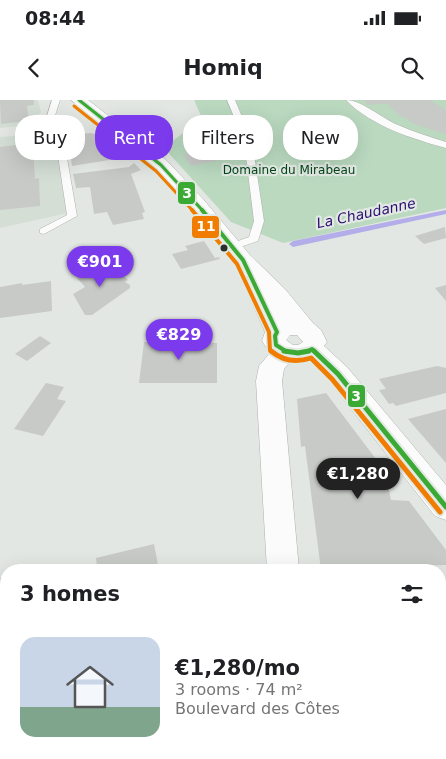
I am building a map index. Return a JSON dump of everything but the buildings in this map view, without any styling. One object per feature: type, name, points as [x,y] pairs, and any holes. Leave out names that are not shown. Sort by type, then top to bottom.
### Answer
[{"type":"main road","points":[[80,100],[161,165],[196,203],[237,253],[260,292],[294,340],[338,374],[446,507]]},
{"type":"main road","points":[[283,564],[270,381],[272,366],[294,340]]},
{"type":"lane","points":[[44,231],[72,216],[59,135],[48,129],[56,100]]},
{"type":"lane","points":[[231,100],[248,141],[258,222],[254,239],[237,253]]},
{"type":"lane","points":[[350,100],[376,118],[417,136],[446,145]]},
{"type":"shaded area","points":[[0,100],[38,100],[41,112],[38,115],[15,115],[15,126],[0,128]]},
{"type":"shaded area","points":[[15,136],[15,160],[59,160],[68,213],[0,228],[0,137]]},
{"type":"green space","name":"Domaine du Mirabeau","points":[[194,100],[446,100],[446,208],[283,243],[231,222],[173,158],[173,141],[183,133],[183,160],[273,160],[273,115],[201,115]]},
{"type":"waterway","name":"La Chaudanne","points":[[293,244],[446,212]]},
{"type":"transit line","name":"3","points":[[79,100],[161,165],[196,203],[243,260],[277,332],[275,336],[276,345],[289,353],[303,353],[312,349],[338,374],[446,507]]},
{"type":"transit line","name":"11","points":[[74,106],[156,171],[190,208],[237,264],[269,332],[270,350],[279,357],[289,360],[300,361],[311,358],[332,379],[440,512]]}]
